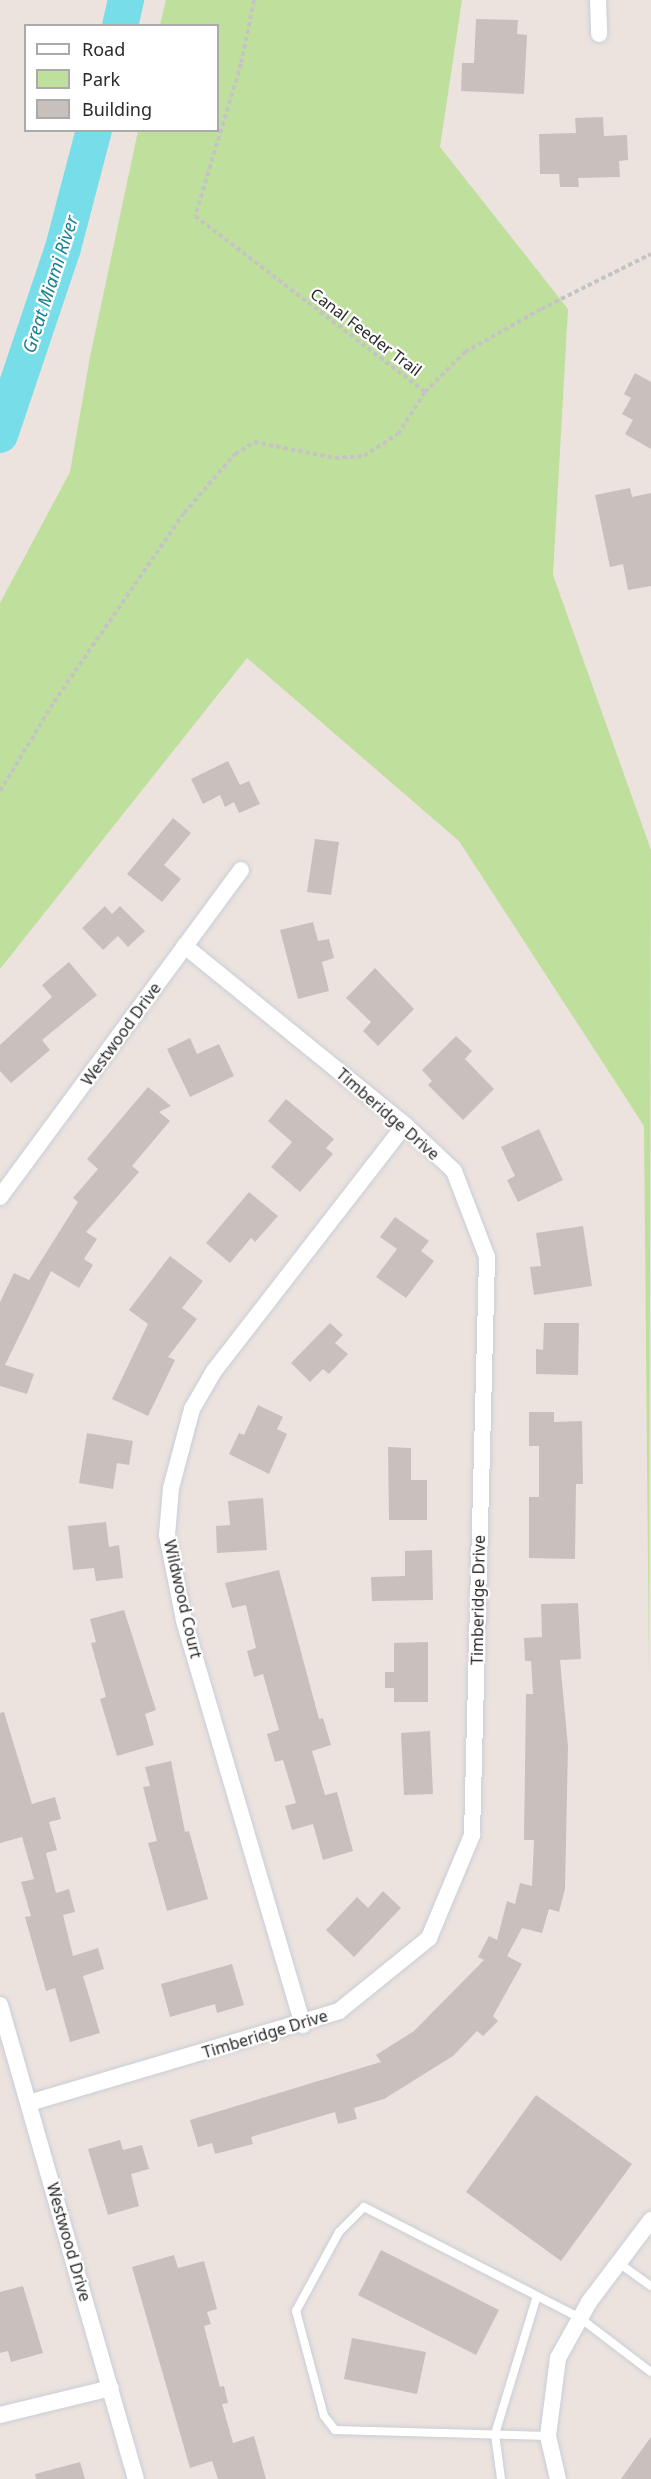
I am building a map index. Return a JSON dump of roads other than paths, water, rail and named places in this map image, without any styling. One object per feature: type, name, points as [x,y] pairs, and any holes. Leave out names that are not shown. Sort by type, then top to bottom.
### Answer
[{"type":"street","points":[[598,0],[599,34]]},
{"type":"street","name":"Westwood Drive","points":[[0,1197],[241,870]]},
{"type":"street","name":"Timberidge Drive","points":[[29,2103],[303,2025],[339,2011],[429,1938],[472,1835],[487,1257],[453,1171],[405,1125],[185,946]]},
{"type":"street","name":"Wildwood Court","points":[[303,2025],[184,1620],[167,1535],[171,1488],[192,1409],[214,1371],[405,1125]]},
{"type":"street","name":"Westwood Drive","points":[[0,2005],[136,2479]]},
{"type":"street","points":[[558,2479],[548,2436],[558,2358],[580,2318],[651,2220]]},
{"type":"street","points":[[0,2415],[111,2388]]},
{"type":"lane","points":[[548,2436],[335,2430],[324,2416],[296,2311],[339,2232],[364,2208],[580,2318],[651,2373]]},
{"type":"lane","points":[[619,2263],[651,2286]]},
{"type":"lane","points":[[501,2479],[495,2434],[537,2296]]},
{"type":"waterway","name":"Great Miami River","points":[[120,24],[126,0]]},
{"type":"waterway","name":"Great Miami River","points":[[0,435],[63,248],[93,132]]}]
